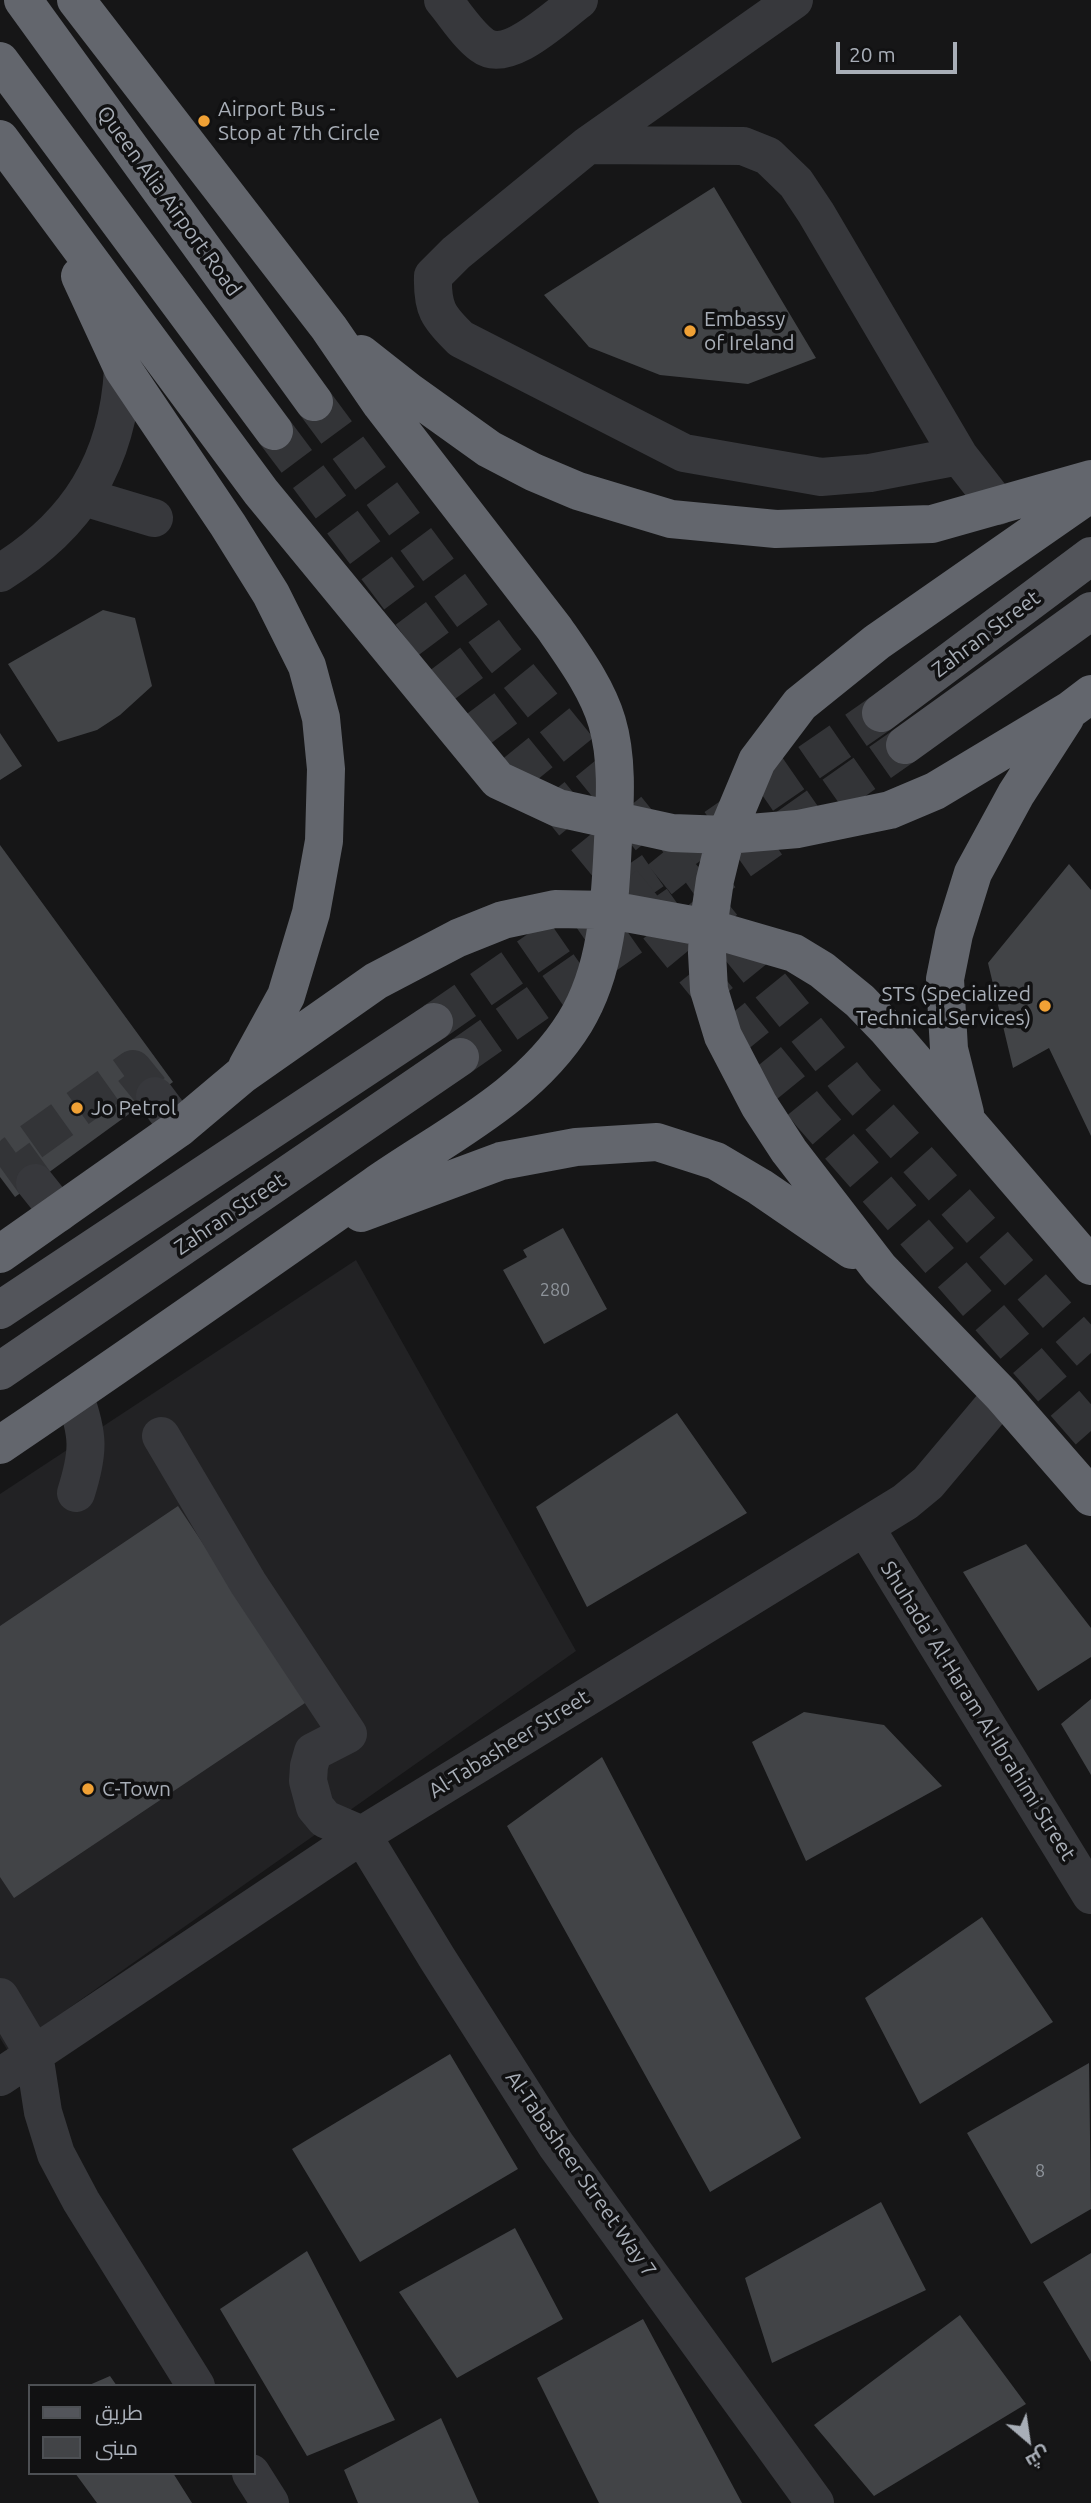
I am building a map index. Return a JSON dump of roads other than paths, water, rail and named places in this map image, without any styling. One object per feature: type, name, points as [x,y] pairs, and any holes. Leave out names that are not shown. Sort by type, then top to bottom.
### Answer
[{"type":"highway","name":"Queen Alia Airport Road","points":[[23,0],[314,402]]},
{"type":"highway","points":[[0,1445],[402,1167],[501,1102],[550,1056],[576,1021],[593,985],[610,909],[614,820],[613,753],[601,704],[580,667],[554,628],[381,404],[329,328],[76,0]]},
{"type":"highway","points":[[0,61],[274,431]]},
{"type":"highway","points":[[0,139],[261,492],[498,780],[558,808],[672,833],[726,835],[799,830],[890,810],[935,791],[1080,702]]},
{"type":"highway","points":[[61,221],[77,271],[123,369],[271,594],[307,666],[321,718],[326,769],[324,841],[311,913],[286,996],[242,1075]]},
{"type":"highway","points":[[329,328],[408,391],[489,449],[578,491],[671,519],[776,529],[932,524],[1091,478]]},
{"type":"highway","points":[[1091,493],[877,642],[800,704],[757,761],[726,835],[715,880],[708,928],[709,990],[723,1035],[759,1105],[789,1151],[880,1269],[1002,1395],[1091,1497]]},
{"type":"highway","points":[[967,1122],[949,1049],[945,979],[954,934],[973,873],[1016,794],[1080,702]]},
{"type":"highway","points":[[0,1254],[179,1128],[242,1075],[376,981],[458,937],[503,920],[555,909],[610,909],[708,928],[794,953],[822,971],[860,1001],[887,1029],[1091,1266]]},
{"type":"highway","points":[[295,1241],[374,1207],[501,1161],[576,1147],[657,1142],[716,1161],[760,1187],[880,1269]]},
{"type":"main road","name":"Zahran Street","points":[[880,713],[1091,556]]},
{"type":"main road","name":"Zahran Street","points":[[905,745],[1091,611]]},
{"type":"main road","points":[[0,1310],[434,1022]]},
{"type":"main road","name":"Zahran Street","points":[[0,1371],[460,1057]]},
{"type":"street","points":[[443,0],[483,46],[496,51],[511,49],[579,0]]},
{"type":"street","points":[[794,0],[588,145],[456,253],[433,276],[432,299],[442,321],[461,338],[684,453],[821,477],[870,473],[959,456]]},
{"type":"street","points":[[588,145],[743,146],[768,156],[796,183],[816,212],[959,456],[998,506]]},
{"type":"street","points":[[0,573],[46,540],[84,497],[109,449],[122,396],[123,369]]},
{"type":"street","points":[[84,497],[154,518]]},
{"type":"street","points":[[155,1096],[179,1128]]},
{"type":"street","points":[[35,1183],[59,1213]]},
{"type":"street","points":[[74,1395],[85,1424],[86,1451],[76,1493]]},
{"type":"street","name":"Al-Tabasheer Street","points":[[0,2077],[362,1835],[905,1502],[928,1483],[1002,1395]]},
{"type":"street","points":[[161,1436],[248,1583],[348,1734],[313,1752],[308,1781],[315,1807],[325,1819],[362,1835]]},
{"type":"street","name":"Shuhada' Al-Haram Al-Ibrahimi Street","points":[[865,1527],[1091,1895]]},
{"type":"street","name":"Al-Tabasheer Street Way 7","points":[[362,1835],[556,2145],[815,2503]]},
{"type":"street","points":[[0,1997],[34,2054],[43,2112],[55,2154],[81,2201],[195,2384]]},
{"type":"street","points":[[252,2475],[270,2503]]},
{"type":"tunnel","points":[[314,402],[500,653],[856,1091],[1091,1353]]},
{"type":"tunnel","points":[[274,431],[505,739],[812,1115],[1091,1433]]},
{"type":"tunnel","points":[[434,1022],[881,713]]},
{"type":"tunnel","points":[[460,1057],[905,745]]},
{"type":"tunnel","points":[[35,1183],[14,1154],[133,1069],[155,1096]]},
{"type":"place","name":"Airport Bus - Stop at 7th Circle","points":[[204,121]]},
{"type":"place","name":"Embassy of Ireland","points":[[690,331]]},
{"type":"place","name":"STS (Specialized Technical Services)","points":[[1045,1006]]},
{"type":"place","name":"Jo Petrol","points":[[77,1108]]},
{"type":"place","name":"C-Town","points":[[88,1789]]}]
